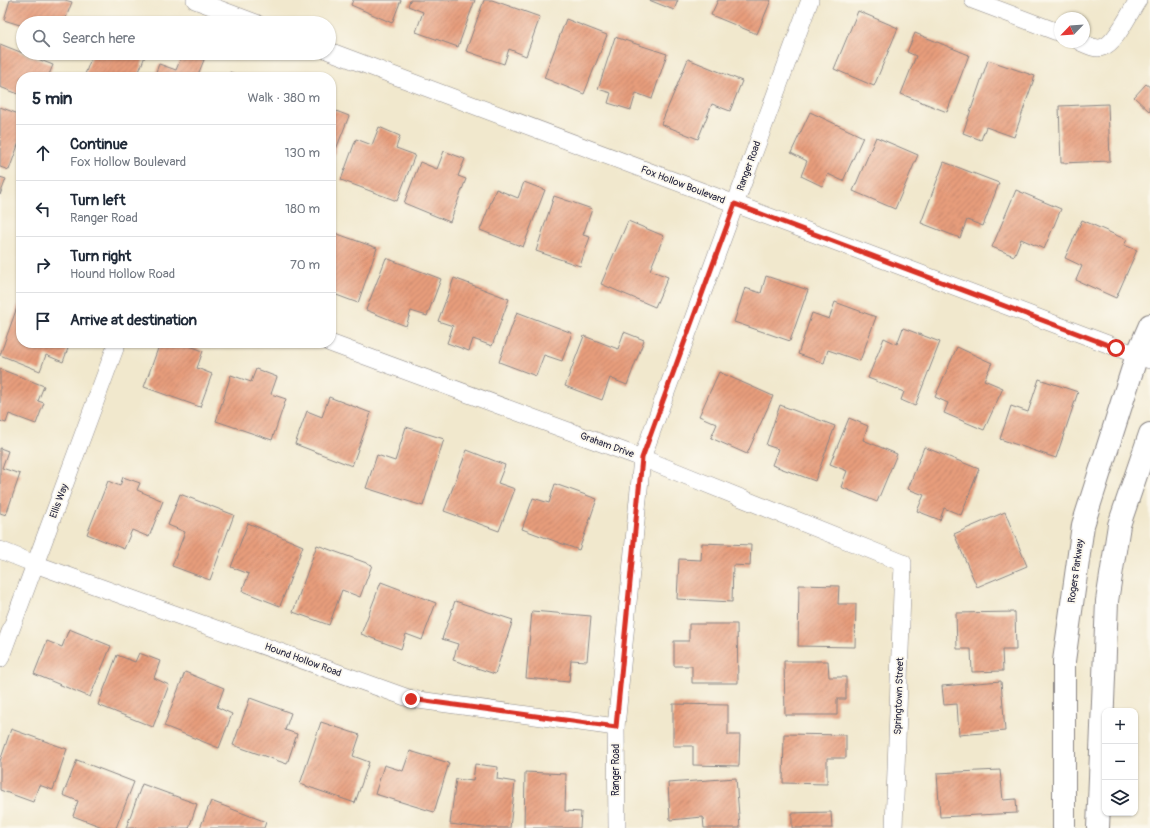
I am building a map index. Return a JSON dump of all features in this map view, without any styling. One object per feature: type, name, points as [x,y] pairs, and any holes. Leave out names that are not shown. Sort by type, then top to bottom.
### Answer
[{"type":"street","points":[[195,0],[237,16]]},
{"type":"street","name":"Ranger Road","points":[[616,828],[616,727],[642,458],[810,0]]},
{"type":"street","points":[[973,0],[1054,31]]},
{"type":"street","points":[[1090,46],[1095,48],[1103,48],[1110,44],[1117,36],[1138,0]]},
{"type":"street","name":"Fox Hollow Boulevard","points":[[336,54],[1144,358]]},
{"type":"street","name":"Rogers Parkway","points":[[1064,828],[1064,661],[1083,525],[1144,358],[1150,325]]},
{"type":"street","name":"Graham Drive","points":[[336,345],[642,458],[903,563]]},
{"type":"street","name":"Ellis Way","points":[[0,659],[116,348]]},
{"type":"street","points":[[1098,828],[1107,601],[1119,525],[1150,434]]},
{"type":"street","name":"Hound Hollow Road","points":[[0,550],[35,564],[411,699],[616,727]]},
{"type":"street","name":"Springtown Street","points":[[894,828],[903,563]]},
{"type":"building","points":[[10,0],[65,0],[72,2],[67,16],[16,16],[16,24],[4,20]]},
{"type":"building","points":[[353,0],[401,0],[392,23],[351,5]]},
{"type":"building","points":[[410,0],[475,0],[458,47],[416,32],[423,12],[408,6]]},
{"type":"building","points":[[484,0],[492,0],[540,17],[526,56],[509,49],[504,64],[466,51]]},
{"type":"building","points":[[649,0],[678,0],[674,10]]},
{"type":"building","points":[[718,0],[771,0],[757,34],[711,15]]},
{"type":"building","points":[[858,11],[898,28],[874,86],[834,69]]},
{"type":"building","points":[[566,19],[607,35],[584,94],[544,78]]},
{"type":"building","points":[[915,33],[969,55],[947,112],[901,94],[916,56],[907,52]]},
{"type":"building","points":[[615,37],[667,54],[652,99],[636,93],[631,110],[608,103],[611,93],[598,89]]},
{"type":"building","points":[[0,44],[16,50],[16,60],[40,60],[53,65],[50,72],[16,72],[16,93],[0,87]]},
{"type":"building","points":[[688,59],[742,81],[730,111],[712,104],[698,139],[661,124]]},
{"type":"building","points":[[90,60],[143,60],[139,72],[86,72]]},
{"type":"building","points":[[180,60],[204,60],[199,72],[156,72],[159,64],[176,70]]},
{"type":"building","points":[[988,60],[1035,76],[1014,137],[986,127],[981,140],[963,133]]},
{"type":"building","points":[[1146,84],[1150,87],[1150,112],[1134,97]]},
{"type":"building","points":[[1108,104],[1110,161],[1061,163],[1059,106]]},
{"type":"building","points":[[0,107],[16,113],[16,151],[9,170],[0,167]]},
{"type":"building","points":[[336,111],[349,116],[336,149]]},
{"type":"building","points":[[810,112],[863,137],[843,181],[828,174],[822,186],[801,176],[807,161],[791,153]]},
{"type":"building","points":[[379,127],[400,136],[396,148],[415,155],[397,201],[341,180],[356,139],[372,145]]},
{"type":"building","points":[[876,137],[918,155],[895,209],[853,191]]},
{"type":"building","points":[[444,151],[465,159],[458,176],[466,179],[450,222],[404,203],[420,162],[437,169]]},
{"type":"building","points":[[944,162],[999,183],[983,226],[967,220],[960,238],[921,223]]},
{"type":"building","points":[[0,177],[6,179],[0,195]]},
{"type":"building","points":[[524,182],[545,190],[523,247],[480,230],[496,189],[518,198]]},
{"type":"building","points":[[1016,190],[1061,209],[1044,249],[1021,239],[1014,256],[992,247]]},
{"type":"building","points":[[554,196],[592,209],[583,235],[590,237],[580,266],[536,251]]},
{"type":"building","points":[[1082,220],[1127,240],[1124,245],[1137,250],[1116,298],[1076,280],[1082,266],[1065,258]]},
{"type":"building","points":[[628,221],[664,236],[650,270],[668,277],[655,307],[601,284]]},
{"type":"building","points":[[336,233],[377,248],[358,303],[336,295]]},
{"type":"building","points":[[386,258],[441,279],[427,316],[411,311],[406,326],[366,310]]},
{"type":"building","points":[[766,276],[808,290],[790,341],[734,322],[745,288],[761,293]]},
{"type":"building","points":[[454,278],[509,299],[492,346],[473,339],[469,351],[447,343],[453,326],[438,321]]},
{"type":"building","points":[[835,302],[876,317],[860,361],[828,350],[824,363],[798,354],[812,313],[829,319]]},
{"type":"building","points":[[16,310],[16,348],[68,348],[63,362],[46,355],[40,371],[0,355]]},
{"type":"building","points":[[517,312],[572,333],[562,361],[544,355],[536,376],[499,362]]},
{"type":"building","points":[[903,328],[940,342],[915,406],[901,400],[904,392],[868,378],[884,338],[897,344]]},
{"type":"building","points":[[624,332],[644,340],[627,385],[610,378],[602,400],[565,386],[584,336],[618,349]]},
{"type":"building","points":[[957,347],[992,363],[984,380],[1003,388],[984,430],[944,413],[948,403],[935,397]]},
{"type":"building","points":[[158,348],[195,348],[203,351],[197,368],[212,374],[200,407],[144,387]]},
{"type":"building","points":[[0,369],[44,386],[38,401],[44,403],[36,424],[9,414],[6,423],[0,421]]},
{"type":"building","points":[[256,369],[277,377],[271,394],[286,399],[272,440],[216,421],[231,375],[251,382]]},
{"type":"building","points":[[719,372],[773,396],[747,454],[711,438],[717,424],[699,416]]},
{"type":"building","points":[[1039,379],[1078,392],[1056,458],[1000,439],[1011,406],[1028,412]]},
{"type":"building","points":[[329,397],[371,413],[352,466],[295,444],[307,411],[322,417]]},
{"type":"building","points":[[780,405],[835,426],[815,481],[772,465],[778,449],[766,445]]},
{"type":"building","points":[[849,418],[868,426],[863,440],[897,454],[877,502],[841,487],[847,471],[830,464]]},
{"type":"building","points":[[406,427],[444,439],[423,506],[366,488],[377,455],[395,461]]},
{"type":"building","points":[[924,447],[979,469],[961,515],[944,508],[940,520],[917,511],[924,495],[908,489]]},
{"type":"building","points":[[0,448],[8,451],[2,468],[20,474],[6,515],[0,513]]},
{"type":"building","points":[[467,450],[505,465],[498,483],[515,489],[499,531],[444,511]]},
{"type":"building","points":[[123,477],[140,483],[137,490],[163,501],[149,537],[132,530],[124,549],[87,534],[108,481],[120,486]]},
{"type":"building","points":[[555,484],[597,499],[579,550],[522,529],[533,498],[549,503]]},
{"type":"building","points":[[180,494],[234,515],[210,580],[172,566],[185,532],[168,525]]},
{"type":"building","points":[[1005,512],[1027,566],[977,587],[954,534]]},
{"type":"building","points":[[248,523],[303,546],[280,606],[242,591],[249,574],[231,567]]},
{"type":"building","points":[[702,543],[751,545],[750,566],[733,565],[732,602],[677,599],[679,559],[701,560]]},
{"type":"building","points":[[317,545],[372,565],[360,597],[342,590],[329,625],[293,612]]},
{"type":"building","points":[[381,582],[436,603],[422,640],[406,634],[401,649],[361,634]]},
{"type":"building","points":[[799,585],[839,586],[838,604],[856,604],[855,647],[798,646]]},
{"type":"building","points":[[455,601],[513,620],[495,674],[453,660],[458,644],[442,639]]},
{"type":"building","points":[[532,611],[591,616],[587,661],[571,660],[569,682],[526,678]]},
{"type":"building","points":[[1015,612],[1016,650],[1002,650],[1003,671],[972,672],[971,649],[957,649],[956,613]]},
{"type":"building","points":[[689,624],[737,624],[738,683],[692,683],[692,666],[674,666],[674,641],[689,641]]},
{"type":"building","points":[[69,629],[111,646],[90,697],[34,674],[47,641],[62,647]]},
{"type":"building","points":[[139,653],[160,661],[154,678],[169,685],[153,727],[98,705],[117,655],[135,662]]},
{"type":"building","points":[[784,661],[828,661],[829,677],[846,677],[846,699],[837,699],[837,715],[785,715]]},
{"type":"building","points":[[185,672],[224,688],[217,707],[232,714],[219,748],[164,726]]},
{"type":"building","points":[[1001,681],[1005,731],[959,735],[957,704],[944,705],[942,686]]},
{"type":"building","points":[[250,698],[291,713],[285,730],[297,734],[287,764],[233,745]]},
{"type":"building","points":[[673,704],[728,705],[728,735],[740,735],[739,766],[693,765],[693,746],[673,746]]},
{"type":"building","points":[[321,722],[360,735],[353,756],[369,762],[355,803],[300,784]]},
{"type":"building","points":[[11,729],[67,749],[53,790],[39,785],[33,802],[0,790],[0,761]]},
{"type":"building","points":[[784,734],[846,735],[846,758],[827,758],[827,784],[783,783]]},
{"type":"building","points":[[410,751],[449,763],[434,812],[375,794],[384,765],[403,771]]},
{"type":"building","points":[[77,760],[134,782],[116,828],[105,828],[73,816],[78,801],[63,795]]},
{"type":"building","points":[[475,764],[498,767],[497,779],[515,782],[510,828],[483,828],[450,824],[456,779],[473,781]]},
{"type":"building","points":[[1000,770],[1003,800],[1016,799],[1017,813],[940,817],[937,773]]},
{"type":"building","points":[[525,772],[566,774],[565,811],[581,812],[580,828],[524,828]]},
{"type":"building","points":[[736,778],[740,828],[704,828],[703,817],[670,820],[668,783]]},
{"type":"building","points":[[142,784],[197,804],[189,828],[126,828]]},
{"type":"building","points":[[211,801],[266,822],[264,828],[200,828]]},
{"type":"building","points":[[831,812],[832,828],[792,828],[792,813]]},
{"type":"route","points":[[411,699],[616,727],[642,458],[735,204],[1116,348]]}]
